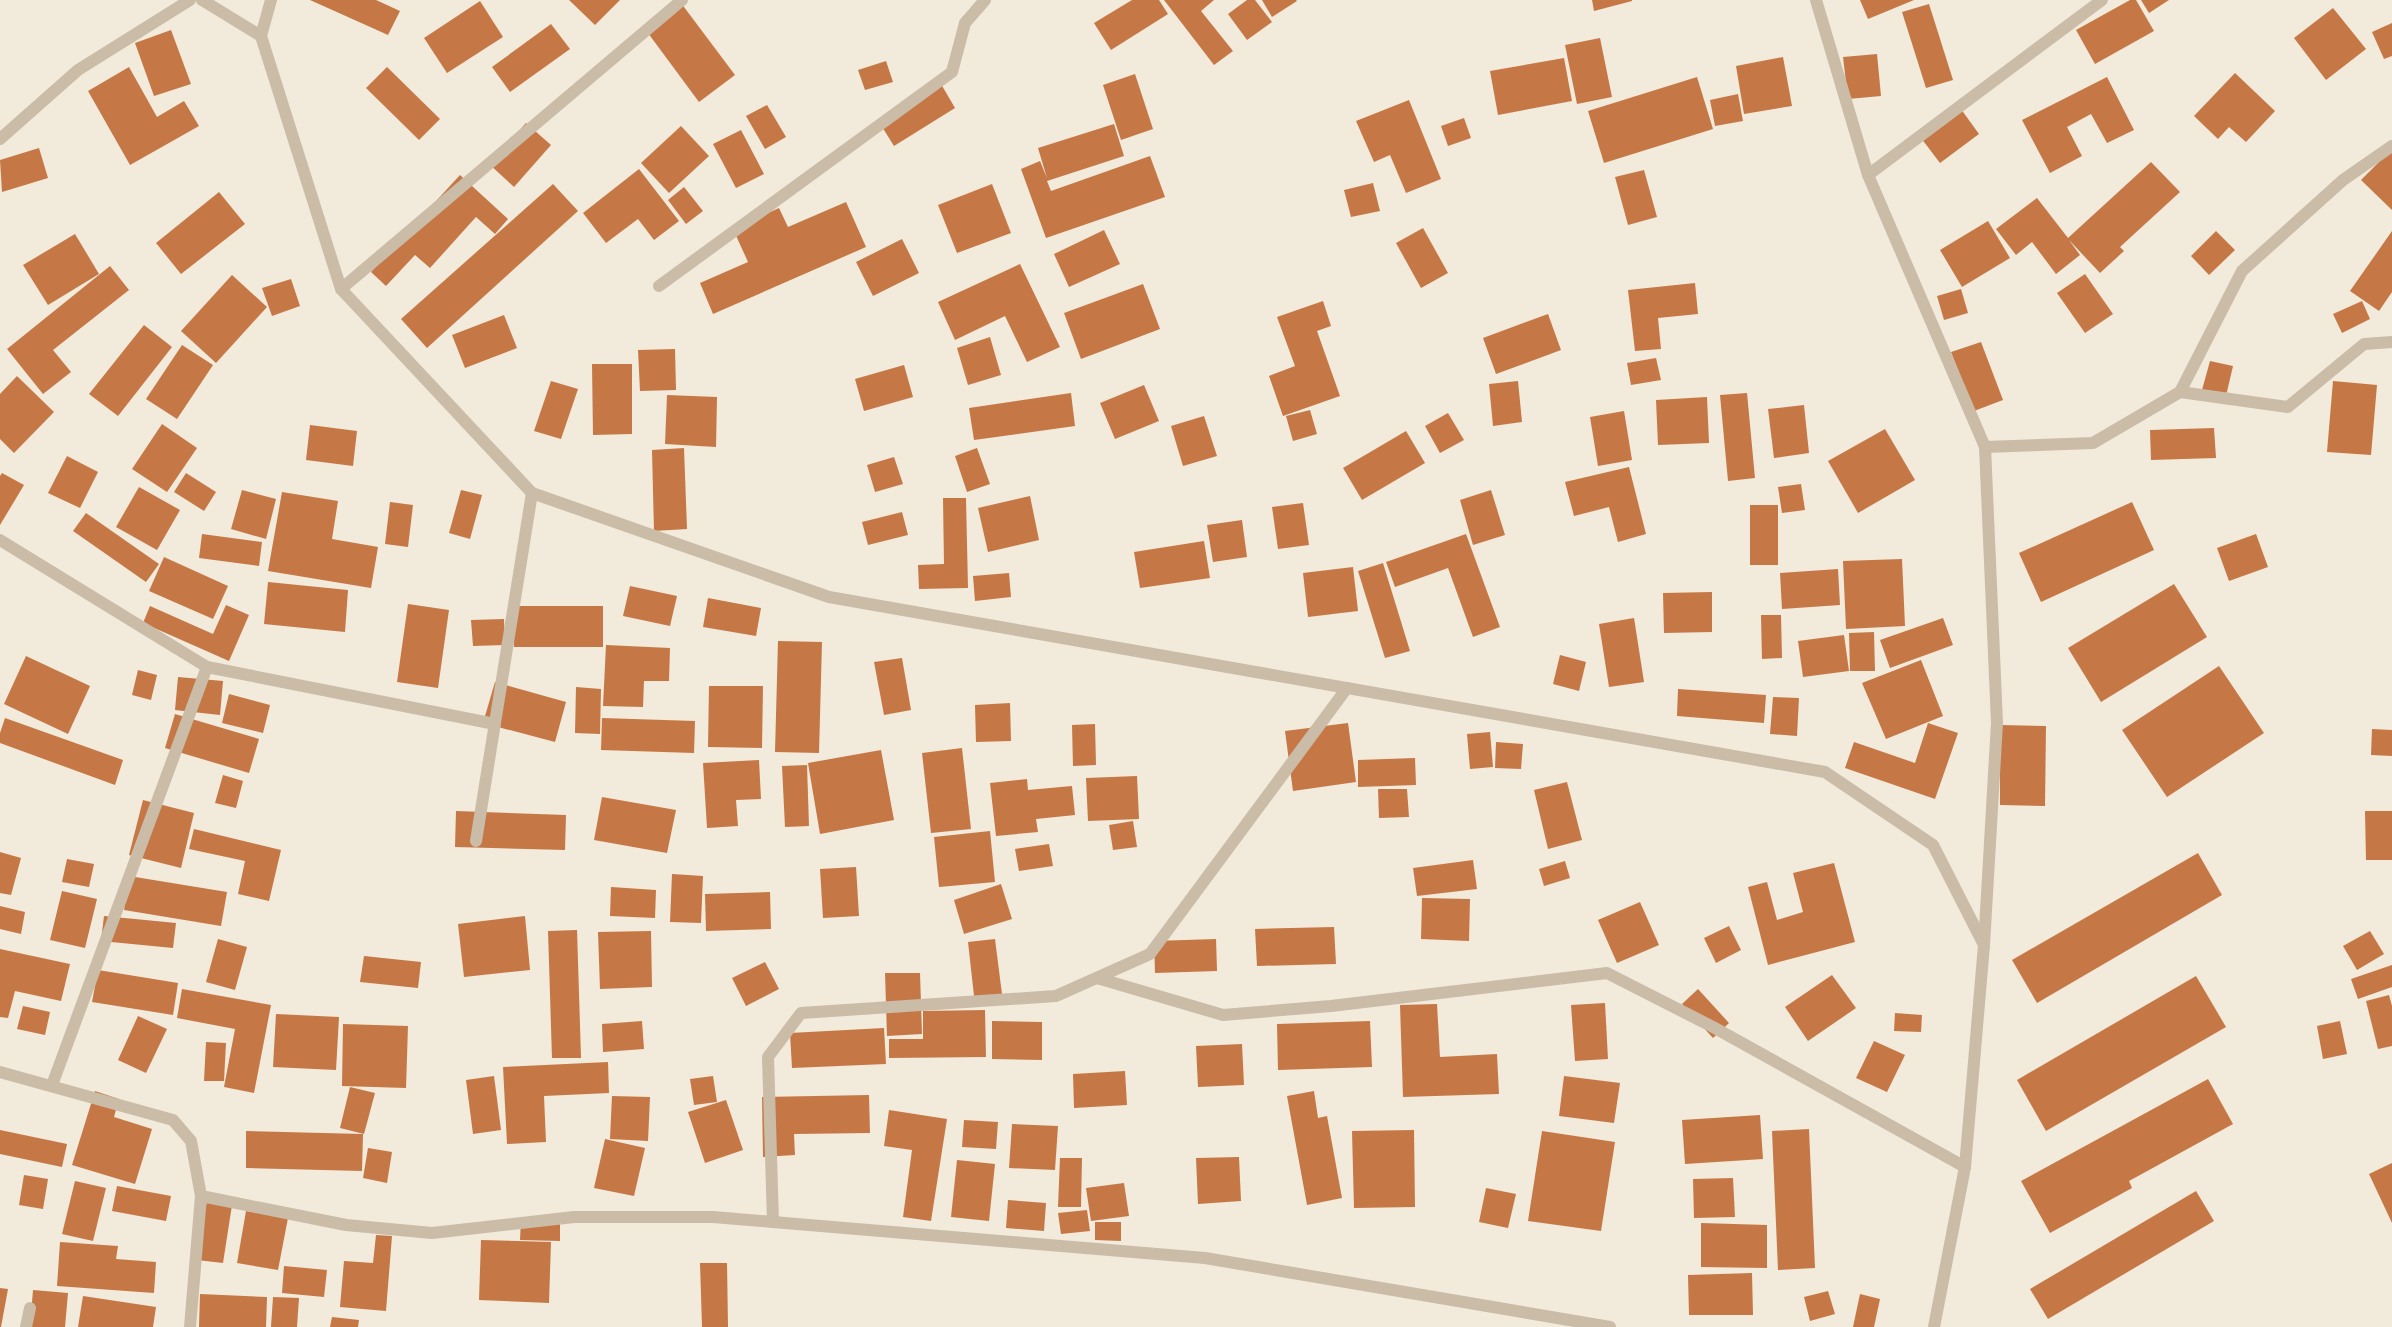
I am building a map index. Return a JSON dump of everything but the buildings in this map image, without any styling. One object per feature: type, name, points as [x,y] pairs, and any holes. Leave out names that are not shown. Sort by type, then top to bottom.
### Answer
[{"type":"street","points":[[0,138],[78,70],[190,0]]},
{"type":"street","points":[[202,0],[261,36]]},
{"type":"street","points":[[271,0],[261,36],[342,289],[532,493],[829,597],[1825,772],[1933,846],[1984,946]]},
{"type":"street","points":[[342,289],[682,0]]},
{"type":"street","points":[[658,286],[952,72],[965,23],[985,0]]},
{"type":"street","points":[[1816,0],[1868,175],[1984,447],[1997,723],[1984,946],[1965,1166],[1934,1327]]},
{"type":"street","points":[[1868,175],[2102,0]]},
{"type":"street","points":[[1984,447],[2093,443],[2180,392],[2242,271],[2343,180],[2392,146]]},
{"type":"street","points":[[2180,392],[2288,407],[2364,344],[2392,342]]},
{"type":"street","points":[[476,841],[532,493]]},
{"type":"street","points":[[0,540],[206,667],[495,724]]},
{"type":"street","points":[[52,1085],[206,667]]},
{"type":"street","points":[[773,1222],[768,1057],[802,1013],[1056,996],[1150,954],[1347,688]]},
{"type":"street","points":[[1097,978],[1223,1015],[1331,1006],[1607,973],[1713,1027],[1965,1166]]},
{"type":"street","points":[[0,1072],[173,1120],[191,1141],[201,1196],[190,1327]]},
{"type":"street","points":[[201,1196],[346,1224],[432,1233],[574,1216],[713,1217],[1205,1258],[1610,1327]]},
{"type":"street","points":[[26,1327],[30,1308]]}]
